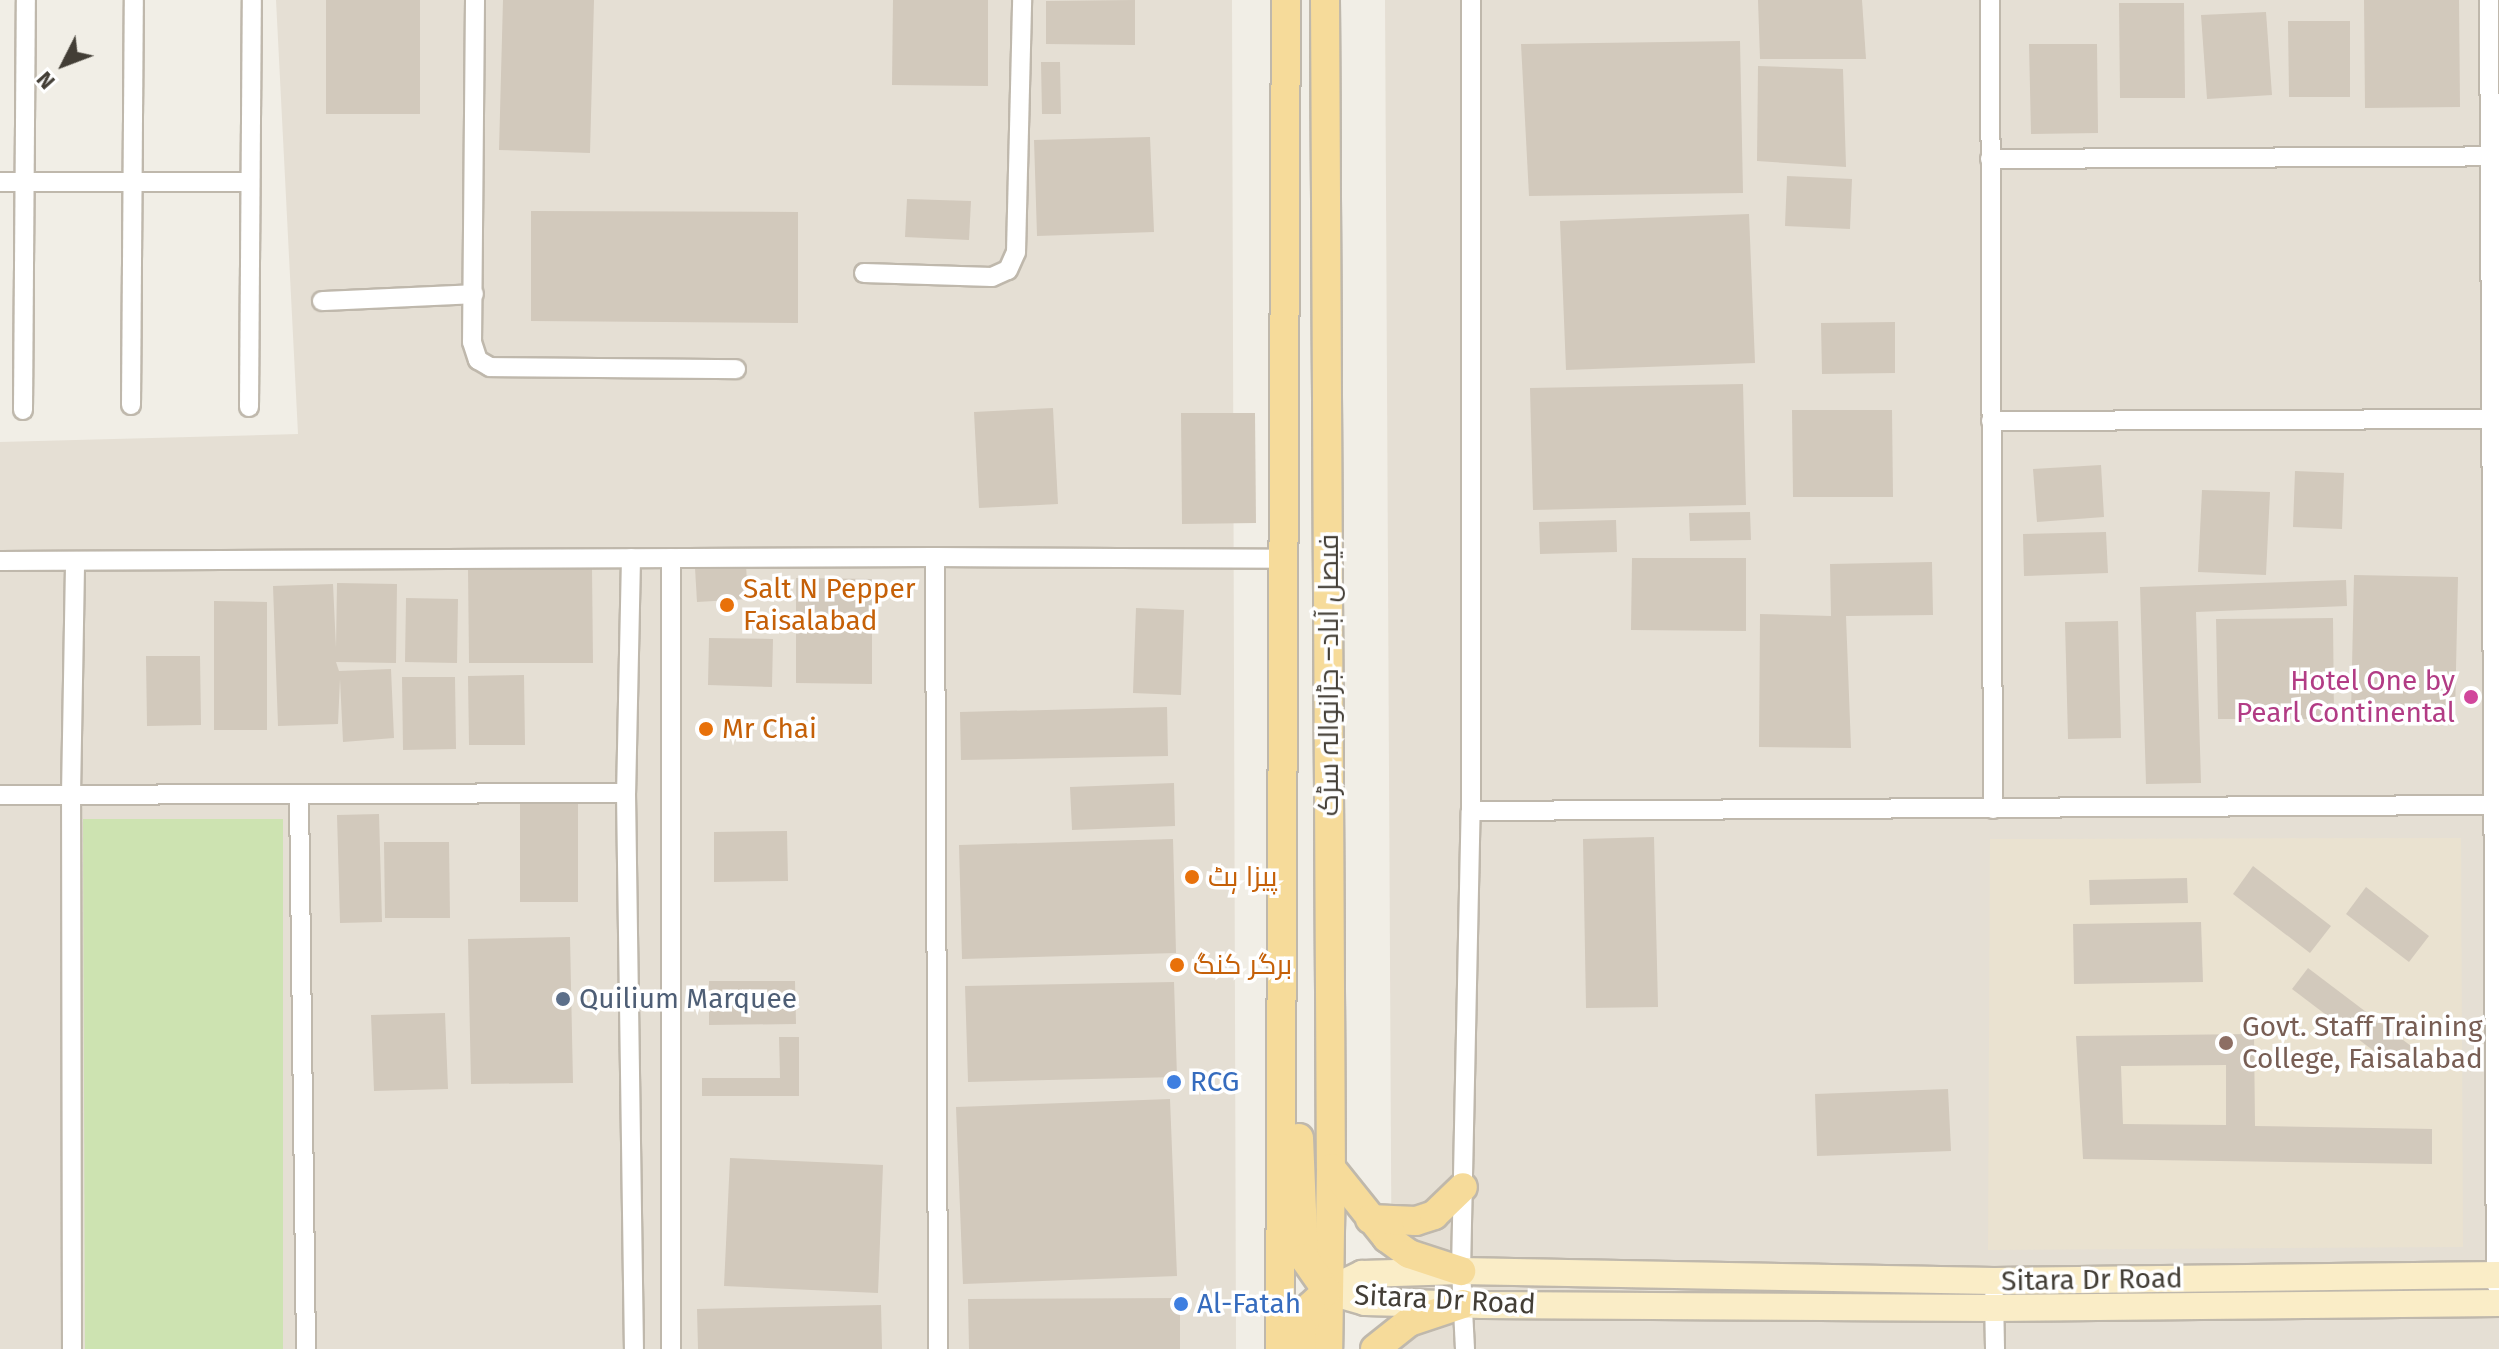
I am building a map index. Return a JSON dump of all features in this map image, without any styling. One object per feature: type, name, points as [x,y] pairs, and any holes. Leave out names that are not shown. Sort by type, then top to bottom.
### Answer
[{"type":"main road","name":"فیصل آباد– جڑانوالہ سڑک","points":[[1280,1349],[1286,0]]},
{"type":"main road","name":"فیصل آباد– جڑانوالہ سڑک","points":[[1325,0],[1331,1168],[1328,1349]]},
{"type":"main road","points":[[1284,955],[1298,1054],[1304,1258],[1327,1291],[1311,1306],[1302,1330],[1301,1349]]},
{"type":"main road","points":[[1331,1168],[1387,1238],[1409,1254],[1461,1271]]},
{"type":"main road","points":[[1370,1219],[1416,1221],[1434,1215],[1463,1187]]},
{"type":"main road","points":[[1375,1349],[1409,1322],[1463,1304]]},
{"type":"street","points":[[23,410],[26,0]]},
{"type":"street","points":[[131,405],[134,0]]},
{"type":"street","points":[[249,407],[252,0]]},
{"type":"street","points":[[475,0],[472,342],[478,360],[490,367],[736,369]]},
{"type":"street","points":[[864,273],[992,277],[1008,270],[1016,252],[1022,0]]},
{"type":"street","points":[[1465,1349],[1461,1271],[1471,811],[1471,0]]},
{"type":"street","points":[[1990,0],[1993,809]]},
{"type":"street","points":[[2489,0],[2494,75],[2489,156],[2498,1303]]},
{"type":"street","points":[[1990,159],[2489,156]]},
{"type":"street","points":[[0,182],[250,182]]},
{"type":"street","points":[[322,301],[474,294]]},
{"type":"street","points":[[1991,421],[2491,419]]},
{"type":"street","points":[[0,561],[935,557],[1285,559]]},
{"type":"street","points":[[935,557],[938,1349]]},
{"type":"street","points":[[631,558],[626,793],[634,1349]]},
{"type":"street","points":[[671,558],[671,1349]]},
{"type":"street","points":[[72,1349],[71,795],[75,561]]},
{"type":"street","points":[[0,795],[626,793]]},
{"type":"street","points":[[299,794],[306,1349]]},
{"type":"street","points":[[1471,811],[2493,805]]},
{"type":"street","name":"Sitara Dr Road","points":[[1327,1291],[1362,1274],[1461,1271],[1994,1281],[2497,1275]]},
{"type":"street","points":[[1994,1281],[1995,1349]]},
{"type":"street","name":"Sitara Dr Road","points":[[1327,1291],[1365,1302],[1463,1304],[1994,1308],[2498,1303]]},
{"type":"shaded area","points":[[276,0],[1232,0],[1236,1349],[0,1349],[0,442],[298,434]]},
{"type":"shaded area","points":[[1385,0],[2499,0],[2499,1349],[1392,1349]]},
{"type":"shaded area","name":"Govt. Staff Training College, Faisalabad","points":[[2461,838],[2463,1247],[1988,1250],[1990,839]]},
{"type":"green space","points":[[83,819],[283,819],[283,1349],[85,1349]]},
{"type":"building","points":[[326,0],[420,0],[420,114],[326,114]]},
{"type":"building","points":[[503,0],[594,0],[590,153],[499,150]]},
{"type":"building","points":[[893,0],[988,0],[988,86],[892,85]]},
{"type":"building","points":[[1135,0],[1135,45],[1046,44],[1046,1]]},
{"type":"building","points":[[1758,0],[1862,0],[1866,59],[1760,59]]},
{"type":"building","points":[[2364,0],[2459,0],[2460,107],[2365,108]]},
{"type":"building","points":[[2119,3],[2184,3],[2185,98],[2120,98]]},
{"type":"building","points":[[2266,12],[2272,95],[2207,99],[2201,15]]},
{"type":"building","points":[[2288,21],[2350,21],[2350,97],[2289,97]]},
{"type":"building","points":[[1740,41],[1743,193],[1529,196],[1521,44]]},
{"type":"building","points":[[2029,44],[2097,44],[2098,133],[2031,134]]},
{"type":"building","points":[[1041,62],[1060,62],[1061,114],[1042,114]]},
{"type":"building","points":[[1758,66],[1843,69],[1846,167],[1757,161]]},
{"type":"building","points":[[1150,137],[1154,232],[1037,236],[1034,140]]},
{"type":"building","points":[[1787,176],[1852,179],[1850,229],[1785,226]]},
{"type":"building","points":[[907,199],[971,201],[969,240],[905,237]]},
{"type":"building","points":[[531,211],[798,212],[798,323],[531,321]]},
{"type":"building","points":[[1749,214],[1755,363],[1566,370],[1560,221]]},
{"type":"building","points":[[1895,322],[1895,373],[1822,374],[1821,323]]},
{"type":"building","points":[[1743,384],[1746,505],[1533,510],[1530,388]]},
{"type":"building","points":[[1053,408],[1058,504],[979,508],[974,412]]},
{"type":"building","points":[[1792,410],[1892,410],[1893,497],[1793,497]]},
{"type":"building","points":[[1181,413],[1255,413],[1256,523],[1182,524]]},
{"type":"building","points":[[2101,465],[2104,517],[2037,522],[2033,469]]},
{"type":"building","points":[[2295,471],[2344,473],[2342,529],[2293,527]]},
{"type":"building","points":[[2202,490],[2270,492],[2266,575],[2198,572]]},
{"type":"building","points":[[1750,512],[1751,540],[1690,541],[1689,513]]},
{"type":"building","points":[[1616,520],[1617,552],[1540,554],[1539,522]]},
{"type":"building","points":[[2106,532],[2108,573],[2024,576],[2023,534]]},
{"type":"building","points":[[1632,558],[1746,558],[1746,631],[1631,630]]},
{"type":"building","points":[[1932,562],[1933,615],[1846,616],[1851,748],[1759,747],[1760,614],[1831,616],[1830,564]]},
{"type":"building","points":[[746,565],[748,599],[697,602],[695,568]]},
{"type":"building","points":[[592,567],[593,663],[469,663],[468,568]]},
{"type":"building","points":[[2354,575],[2458,577],[2455,715],[2351,713]]},
{"type":"building","points":[[796,578],[872,579],[872,684],[796,683]]},
{"type":"building","points":[[2346,580],[2347,606],[2196,612],[2201,783],[2146,784],[2140,587]]},
{"type":"building","points":[[337,583],[397,584],[396,663],[336,662],[339,671],[391,669],[394,738],[343,742],[340,679],[338,724],[278,726],[273,586],[333,584],[336,648]]},
{"type":"building","points":[[406,598],[458,599],[457,663],[405,662]]},
{"type":"building","points":[[214,601],[267,602],[267,730],[214,730]]},
{"type":"building","points":[[1136,608],[1184,610],[1181,695],[1133,693]]},
{"type":"building","points":[[2333,618],[2334,719],[2218,719],[2216,619]]},
{"type":"building","points":[[2118,621],[2121,738],[2068,739],[2065,622]]},
{"type":"building","points":[[709,638],[773,639],[772,687],[708,685]]},
{"type":"building","points":[[146,656],[200,656],[201,725],[147,726]]},
{"type":"building","points":[[524,675],[525,745],[469,745],[468,676]]},
{"type":"building","points":[[402,677],[455,677],[456,749],[403,750]]},
{"type":"building","points":[[1167,707],[1168,756],[961,760],[960,712]]},
{"type":"building","points":[[1174,783],[1175,826],[1072,830],[1070,787]]},
{"type":"building","points":[[520,795],[578,795],[578,902],[520,902]]},
{"type":"building","points":[[379,814],[382,922],[340,923],[337,815]]},
{"type":"building","points":[[787,831],[788,881],[714,882],[714,832]]},
{"type":"building","points":[[1654,837],[1658,1007],[1586,1008],[1583,839]]},
{"type":"building","points":[[1173,839],[1176,953],[962,959],[959,845]]},
{"type":"building","points":[[384,842],[449,842],[450,918],[385,918]]},
{"type":"building","points":[[2253,866],[2331,926],[2310,953],[2233,894]]},
{"type":"building","points":[[2187,878],[2188,903],[2090,905],[2089,880]]},
{"type":"building","points":[[2366,887],[2429,936],[2409,962],[2346,914]]},
{"type":"building","points":[[2201,922],[2203,982],[2074,984],[2073,924]]},
{"type":"building","points":[[570,937],[573,1083],[471,1084],[468,939]]},
{"type":"building","points":[[2308,968],[2415,1049],[2399,1070],[2292,989]]},
{"type":"building","points":[[709,981],[795,981],[796,1024],[709,1025]]},
{"type":"building","points":[[1174,982],[1177,1077],[968,1082],[965,986]]},
{"type":"building","points":[[445,1013],[448,1089],[374,1091],[371,1015]]},
{"type":"building","points":[[2254,1034],[2255,1126],[2432,1129],[2432,1164],[2083,1159],[2076,1036]],"holes":[[[2226,1065],[2226,1125],[2123,1124],[2121,1066]]]},
{"type":"building","points":[[779,1037],[799,1037],[799,1096],[702,1096],[702,1078],[780,1078]]},
{"type":"building","points":[[1948,1089],[1951,1151],[1817,1156],[1815,1094]]},
{"type":"building","points":[[1170,1099],[1177,1276],[963,1284],[956,1107]]},
{"type":"building","points":[[730,1158],[883,1165],[878,1293],[724,1286]]},
{"type":"building","points":[[1180,1298],[1180,1349],[969,1349],[968,1299]]},
{"type":"building","points":[[881,1305],[882,1349],[698,1349],[697,1309]]},
{"type":"place","name":"Salt N Pepper Faisalabad","points":[[727,605]]},
{"type":"place","name":"Hotel One by Pearl Continental","points":[[2471,697]]},
{"type":"place","name":"Mr Chai","points":[[706,729]]},
{"type":"place","name":"پیزا ہٹ","points":[[1192,877]]},
{"type":"place","name":"برگر کنگ","points":[[1177,965]]},
{"type":"place","name":"Quilium Marquee","points":[[563,999]]},
{"type":"place","name":"Govt. Staff Training College, Faisalabad","points":[[2226,1043]]},
{"type":"place","name":"RCG","points":[[1174,1082]]},
{"type":"place","name":"Al-Fatah","points":[[1181,1304]]}]
